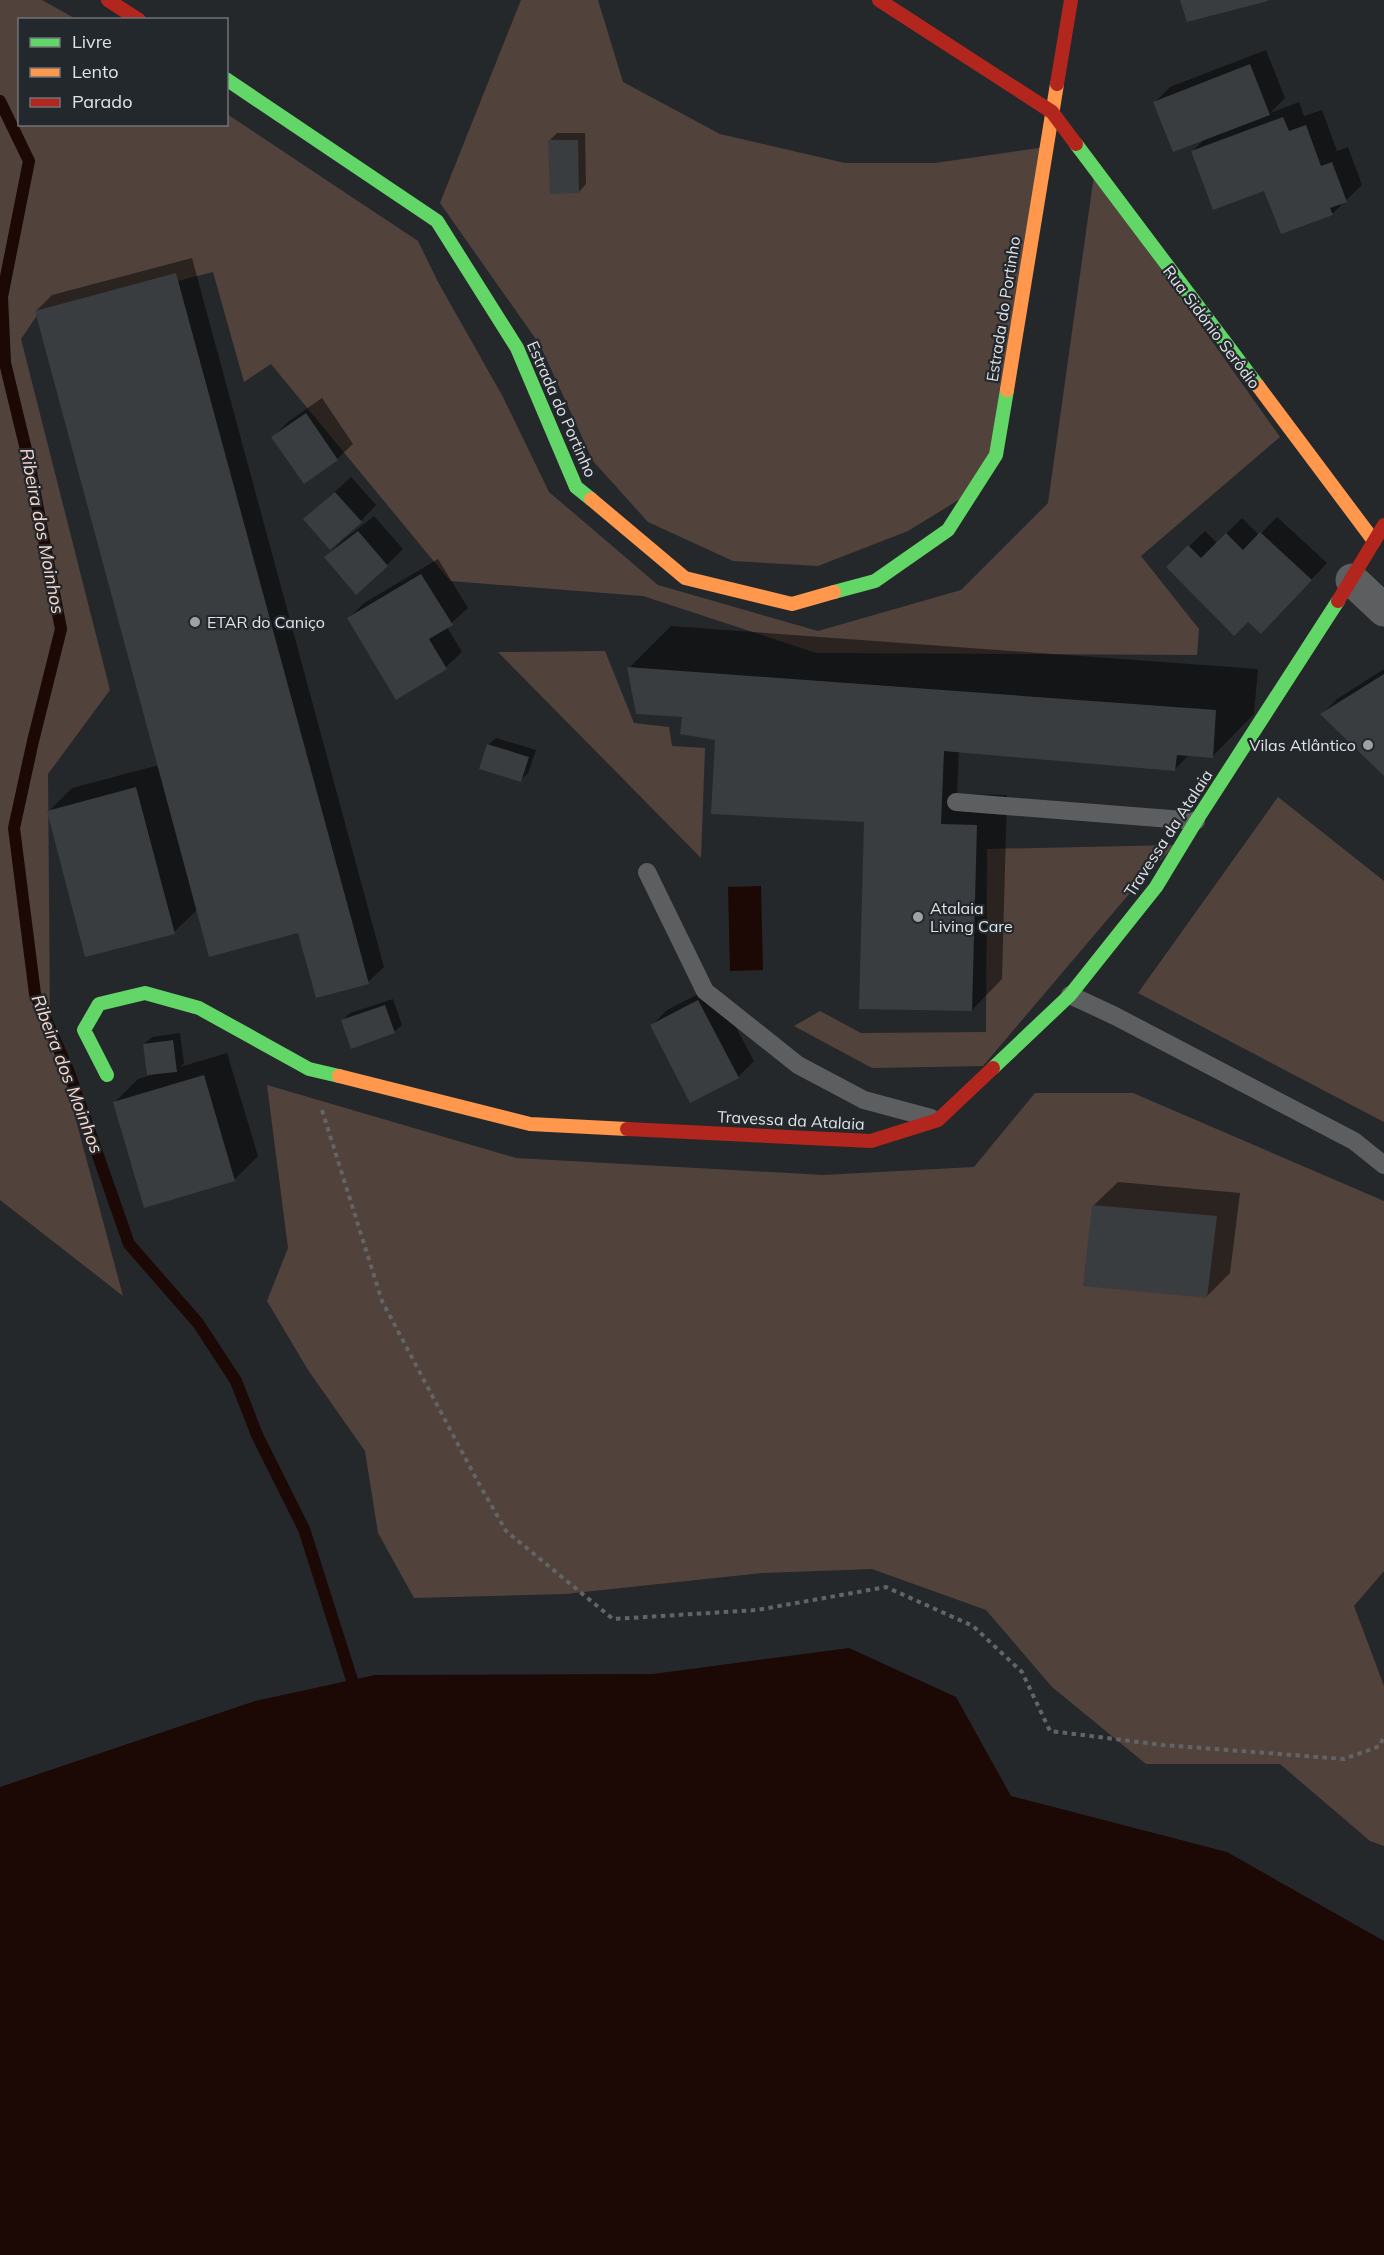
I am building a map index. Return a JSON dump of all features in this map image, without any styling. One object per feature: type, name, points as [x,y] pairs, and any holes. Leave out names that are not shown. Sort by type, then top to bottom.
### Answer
[{"type":"street","points":[[108,0],[136,18]]},
{"type":"street","points":[[879,0],[1052,112]]},
{"type":"street","name":"Estrada do Portinho","points":[[228,80],[437,221],[517,348],[576,487],[685,578],[792,604],[875,581],[948,530],[996,455],[1071,0]]},
{"type":"street","name":"Rua Sidónio Serôdio","points":[[1052,112],[1374,541]]},
{"type":"street","name":"Travessa da Atalaia","points":[[107,1076],[84,1030],[99,1004],[145,993],[200,1008],[309,1069],[530,1124],[871,1141],[938,1120],[1070,995],[1155,887],[1352,580],[1384,525]]},
{"type":"street","points":[[1352,580],[1384,610]]},
{"type":"lane","points":[[956,802],[1196,821]]},
{"type":"lane","points":[[647,872],[705,992],[798,1065],[864,1100],[938,1120]]},
{"type":"lane","points":[[1070,995],[1115,1016],[1354,1141],[1384,1165]]},
{"type":"path","points":[[309,1069],[382,1302],[478,1482],[506,1531],[613,1619],[757,1610],[886,1587],[973,1626],[1022,1672],[1050,1731],[1162,1745],[1344,1759],[1380,1746],[1384,1735]]},
{"type":"shaded area","points":[[0,0],[42,0],[74,18],[18,18],[18,126],[228,126],[228,115],[418,241],[438,282],[503,397],[549,492],[658,585],[818,631],[961,590],[1048,503],[1094,175],[1280,437],[1141,556],[1199,629],[1197,655],[816,653],[643,596],[450,581],[271,364],[244,382],[213,272],[36,317],[21,339],[110,690],[48,774],[50,1023],[123,1296],[0,1200]]},
{"type":"shaded area","points":[[521,0],[598,0],[623,82],[720,134],[845,163],[935,163],[1046,147],[1003,437],[965,496],[908,531],[818,566],[733,561],[648,522],[593,461],[540,345],[440,203]]},
{"type":"shaded area","points":[[605,651],[634,723],[669,727],[672,746],[705,748],[701,858],[498,652]]},
{"type":"shaded area","points":[[1278,797],[1384,881],[1384,1122],[1138,993]]},
{"type":"shaded area","points":[[1175,845],[1135,887],[983,1066],[872,1068],[794,1026],[820,1011],[861,1033],[986,1032],[987,849]]},
{"type":"shaded area","points":[[761,886],[763,970],[730,971],[728,887]]},
{"type":"shaded area","points":[[267,1085],[516,1158],[823,1175],[974,1167],[1035,1093],[1133,1093],[1384,1201],[1384,1571],[1354,1606],[1384,1686],[1384,1846],[1370,1841],[1280,1764],[1146,1764],[1052,1687],[986,1610],[872,1569],[762,1573],[565,1594],[414,1598],[378,1533],[365,1451],[308,1370],[267,1301],[288,1248]]},
{"type":"shaded area","points":[[849,1648],[956,1697],[1011,1796],[1227,1852],[1384,1941],[1384,2255],[0,2255],[0,1787],[255,1701],[375,1675],[653,1674]]},
{"type":"building","points":[[1180,0],[1268,0],[1268,1],[1187,22]]},
{"type":"building","points":[[1250,64],[1270,115],[1173,152],[1153,102]]},
{"type":"building","points":[[1283,117],[1289,131],[1306,125],[1321,166],[1332,162],[1347,202],[1330,208],[1333,215],[1281,234],[1264,191],[1213,210],[1191,151]]},
{"type":"building","points":[[548,140],[578,140],[579,193],[550,194]]},
{"type":"building","name":"ETAR do Caniço","points":[[176,273],[369,984],[316,998],[298,933],[209,957],[35,311]]},
{"type":"building","points":[[306,413],[338,460],[304,484],[271,437]]},
{"type":"building","points":[[335,492],[362,522],[330,550],[303,519]]},
{"type":"building","points":[[358,531],[388,566],[356,595],[324,557]]},
{"type":"building","points":[[1260,532],[1312,580],[1261,634],[1248,622],[1234,636],[1166,567],[1188,545],[1201,558],[1226,533],[1243,550]]},
{"type":"building","points":[[421,574],[453,625],[429,639],[447,669],[396,700],[347,618]]},
{"type":"building","points":[[627,667],[1216,710],[1213,758],[1177,755],[1175,771],[944,751],[941,824],[977,825],[972,1011],[859,1009],[864,822],[711,814],[715,740],[680,734],[682,717],[636,714]]},
{"type":"building","name":"Vilas Atlântico","points":[[1384,674],[1384,776],[1320,714]]},
{"type":"building","points":[[487,744],[529,757],[521,782],[479,769]]},
{"type":"building","points":[[136,787],[175,934],[85,957],[47,811]]},
{"type":"building","points":[[698,1000],[739,1078],[690,1103],[650,1025]]},
{"type":"building","points":[[385,1005],[395,1033],[351,1049],[341,1020]]},
{"type":"building","points":[[173,1040],[177,1072],[147,1075],[143,1044]]},
{"type":"building","points":[[204,1075],[235,1181],[144,1208],[113,1102]]},
{"type":"building","points":[[1092,1205],[1217,1216],[1207,1298],[1083,1286]]},
{"type":"waterway","name":"Ribeira dos Moinhos","points":[[0,101],[29,161],[2,297],[5,363],[29,462],[61,629],[14,828],[35,994],[68,1070],[129,1244],[198,1323],[236,1381],[257,1435],[304,1529],[352,1680]]},
{"type":"traffic: fast","points":[[228,80],[437,221],[517,348],[576,487],[591,499]]},
{"type":"traffic: fast","points":[[1076,144],[1258,386]]},
{"type":"traffic: fast","points":[[834,592],[875,581],[948,530],[996,455],[1007,390]]},
{"type":"traffic: fast","points":[[993,1068],[1070,995],[1156,887],[1338,601]]},
{"type":"traffic: fast","points":[[107,1075],[84,1030],[99,1004],[145,993],[199,1008],[309,1069],[339,1076]]},
{"type":"traffic: slow","points":[[1007,390],[1057,84]]},
{"type":"traffic: slow","points":[[1258,386],[1374,541]]},
{"type":"traffic: slow","points":[[591,499],[685,578],[792,604],[834,592]]},
{"type":"traffic: slow","points":[[339,1076],[530,1124],[627,1129]]},
{"type":"traffic: jam","points":[[108,0],[136,18]]},
{"type":"traffic: jam","points":[[879,0],[1052,112],[1076,144]]},
{"type":"traffic: jam","points":[[1057,84],[1071,0]]},
{"type":"traffic: jam","points":[[1338,601],[1384,525]]},
{"type":"traffic: jam","points":[[627,1129],[871,1141],[938,1120],[993,1068]]},
{"type":"place","name":"ETAR do Caniço","points":[[195,622]]},
{"type":"place","name":"Vilas Atlântico","points":[[1368,745]]},
{"type":"place","name":"Atalaia Living Care","points":[[918,917]]}]
